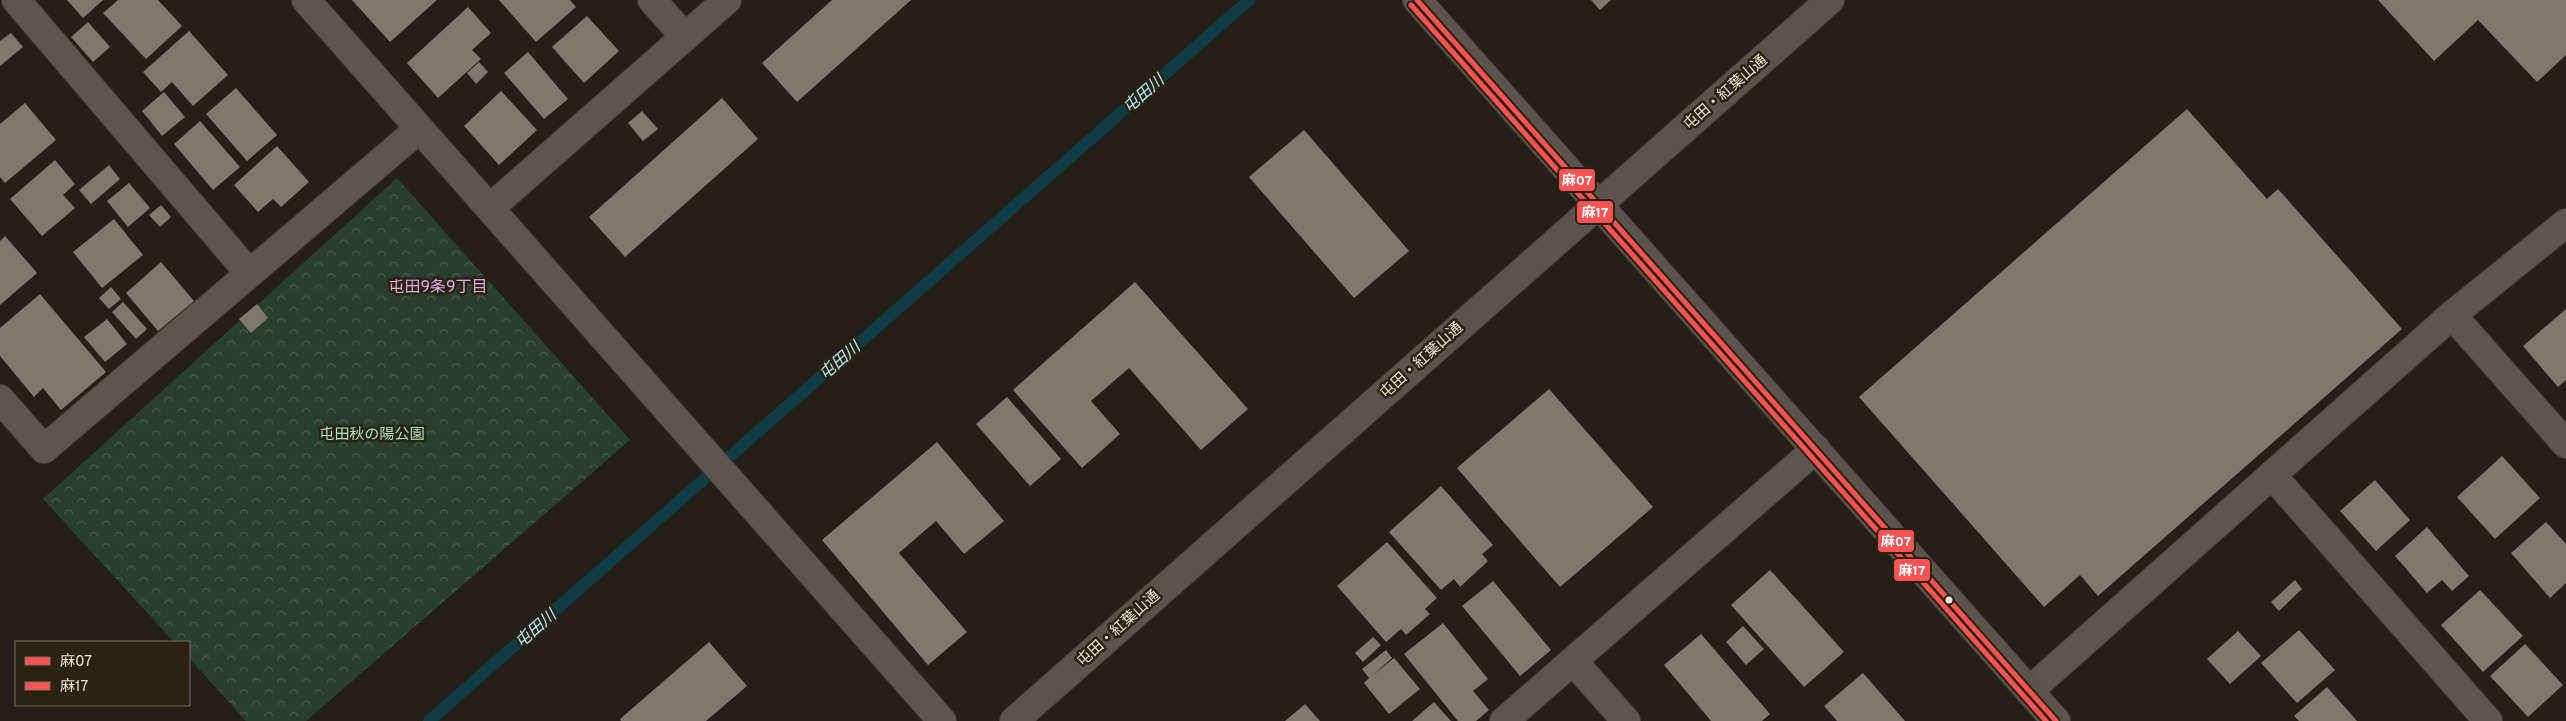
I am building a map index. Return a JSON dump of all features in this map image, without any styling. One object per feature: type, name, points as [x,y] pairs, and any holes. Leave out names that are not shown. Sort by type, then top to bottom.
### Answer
[{"type":"street","points":[[16,0],[249,273]]},
{"type":"street","points":[[306,0],[942,721]]},
{"type":"street","points":[[652,0],[685,37]]},
{"type":"street","points":[[490,208],[727,0]]},
{"type":"street","points":[[1417,0],[2056,721]]},
{"type":"street","name":"屯田・紅葉山通","points":[[1014,721],[1830,0]]},
{"type":"street","points":[[0,399],[44,449],[419,128]]},
{"type":"street","points":[[2029,691],[2452,315],[2566,223]]},
{"type":"street","points":[[2452,315],[2566,444]]},
{"type":"street","points":[[1504,721],[1816,449]]},
{"type":"street","points":[[2272,475],[2488,721]]},
{"type":"street","points":[[1573,660],[1626,721]]},
{"type":"green space","name":"屯田秋の陽公園","points":[[397,178],[630,440],[306,721],[246,721],[190,659],[190,641],[173,641],[43,499]]},
{"type":"building","points":[[67,0],[103,0],[83,18]]},
{"type":"building","points":[[118,0],[158,0],[182,26],[146,59],[103,13]]},
{"type":"building","points":[[352,0],[437,0],[390,42]]},
{"type":"building","points":[[499,0],[570,0],[576,7],[536,42]]},
{"type":"building","points":[[832,0],[911,0],[797,102],[762,63]]},
{"type":"building","points":[[1591,0],[1611,0],[1600,10]]},
{"type":"building","points":[[2378,0],[2566,0],[2566,55],[2537,82],[2478,20],[2434,61]]},
{"type":"building","points":[[468,7],[491,33],[472,50],[481,59],[438,98],[407,63]]},
{"type":"building","points":[[587,16],[619,51],[584,83],[552,47]]},
{"type":"building","points":[[88,22],[110,47],[93,62],[71,37]]},
{"type":"building","points":[[189,31],[228,75],[193,106],[172,82],[161,92],[143,72]]},
{"type":"building","points":[[11,33],[23,47],[0,66],[0,41]]},
{"type":"building","points":[[528,52],[568,99],[544,119],[504,73]]},
{"type":"building","points":[[479,62],[488,72],[476,84],[467,73]]},
{"type":"building","points":[[236,88],[277,135],[247,161],[206,114]]},
{"type":"building","points":[[501,91],[537,130],[499,165],[464,126]]},
{"type":"building","points":[[164,92],[185,117],[162,136],[142,111]]},
{"type":"building","points":[[722,98],[758,139],[625,257],[589,217]]},
{"type":"building","points":[[25,103],[56,140],[5,183],[0,177],[0,124]]},
{"type":"building","points":[[2187,109],[2267,199],[2278,189],[2402,329],[2098,596],[2080,575],[2044,607],[1859,397]]},
{"type":"building","points":[[642,111],[658,129],[643,141],[628,123]]},
{"type":"building","points":[[200,121],[240,167],[213,190],[174,144]]},
{"type":"building","points":[[1304,130],[1409,251],[1354,298],[1249,177]]},
{"type":"building","points":[[277,146],[309,182],[281,207],[273,199],[258,212],[234,185]]},
{"type":"building","points":[[55,160],[75,184],[63,195],[75,208],[42,236],[10,199]]},
{"type":"building","points":[[109,165],[120,179],[91,204],[79,190]]},
{"type":"building","points":[[129,183],[150,208],[128,227],[107,201]]},
{"type":"building","points":[[161,205],[171,217],[160,227],[149,215]]},
{"type":"building","points":[[114,219],[143,255],[102,288],[73,252]]},
{"type":"building","points":[[5,236],[37,273],[0,305],[0,241]]},
{"type":"building","points":[[161,262],[194,301],[158,331],[126,293]]},
{"type":"building","points":[[1135,282],[1248,409],[1201,450],[1129,368],[1091,401],[1120,434],[1082,468],[1013,390]]},
{"type":"building","points":[[111,287],[121,299],[109,309],[99,298]]},
{"type":"building","points":[[40,294],[106,372],[61,410],[43,388],[34,397],[0,356],[0,328]]},
{"type":"building","points":[[123,302],[147,329],[136,339],[112,312]]},
{"type":"building","points":[[257,304],[268,318],[251,333],[239,319]]},
{"type":"building","points":[[2566,309],[2566,380],[2558,387],[2523,346]]},
{"type":"building","points":[[107,319],[127,344],[105,362],[84,337]]},
{"type":"building","points":[[1549,389],[1653,507],[1560,587],[1457,468]]},
{"type":"building","points":[[1007,397],[1061,459],[1030,486],[976,424]]},
{"type":"building","points":[[937,442],[1004,521],[964,554],[936,521],[899,553],[967,632],[928,665],[822,540]]},
{"type":"building","points":[[2502,456],[2540,498],[2495,539],[2457,497]]},
{"type":"building","points":[[2375,480],[2410,520],[2376,551],[2340,511]]},
{"type":"building","points":[[1441,486],[1493,545],[1482,554],[1488,561],[1460,587],[1454,579],[1441,590],[1389,532]]},
{"type":"building","points":[[2546,522],[2566,544],[2566,583],[2550,598],[2511,553]]},
{"type":"building","points":[[2427,527],[2469,576],[2452,591],[2442,580],[2427,593],[2395,556]]},
{"type":"building","points":[[1387,542],[1437,598],[1425,609],[1430,614],[1406,635],[1401,629],[1386,642],[1337,586]]},
{"type":"building","points":[[1770,570],[1844,652],[1804,687],[1731,605]]},
{"type":"building","points":[[2295,580],[2302,589],[2279,611],[2271,602]]},
{"type":"building","points":[[1493,581],[1551,650],[1520,676],[1462,606]]},
{"type":"building","points":[[2480,590],[2523,636],[2483,672],[2441,625]]},
{"type":"building","points":[[1443,623],[1488,679],[1473,691],[1489,710],[1476,721],[1458,721],[1404,654]]},
{"type":"building","points":[[1743,626],[1764,649],[1746,665],[1726,642]]},
{"type":"building","points":[[2299,630],[2335,670],[2297,703],[2261,663]]},
{"type":"building","points":[[2238,631],[2261,656],[2230,684],[2207,659]]},
{"type":"building","points":[[1701,634],[1770,714],[1762,721],[1711,721],[1664,665]]},
{"type":"building","points":[[1373,637],[1381,645],[1363,662],[1355,653]]},
{"type":"building","points":[[709,642],[747,686],[706,721],[621,721],[620,719]]},
{"type":"building","points":[[2525,644],[2563,685],[2528,717],[2490,676]]},
{"type":"building","points":[[1386,650],[1392,658],[1372,676],[1394,658],[1420,689],[1389,714],[1364,683],[1369,678],[1362,669]]},
{"type":"building","points":[[1863,673],[1905,721],[1837,721],[1824,706]]},
{"type":"building","points":[[2327,687],[2357,721],[2299,721],[2294,716]]},
{"type":"building","points":[[1434,702],[1451,721],[1412,721]]},
{"type":"building","points":[[1305,704],[1320,721],[1285,721]]},
{"type":"waterway","name":"屯田川","points":[[429,721],[1249,0]]},
{"type":"transit line","name":"麻07","points":[[1417,0],[2056,721]]},
{"type":"transit line","name":"麻17","points":[[1411,5],[2046,721]]},
{"type":"district","name":"屯田9条9丁目","points":[[438,286]]}]
